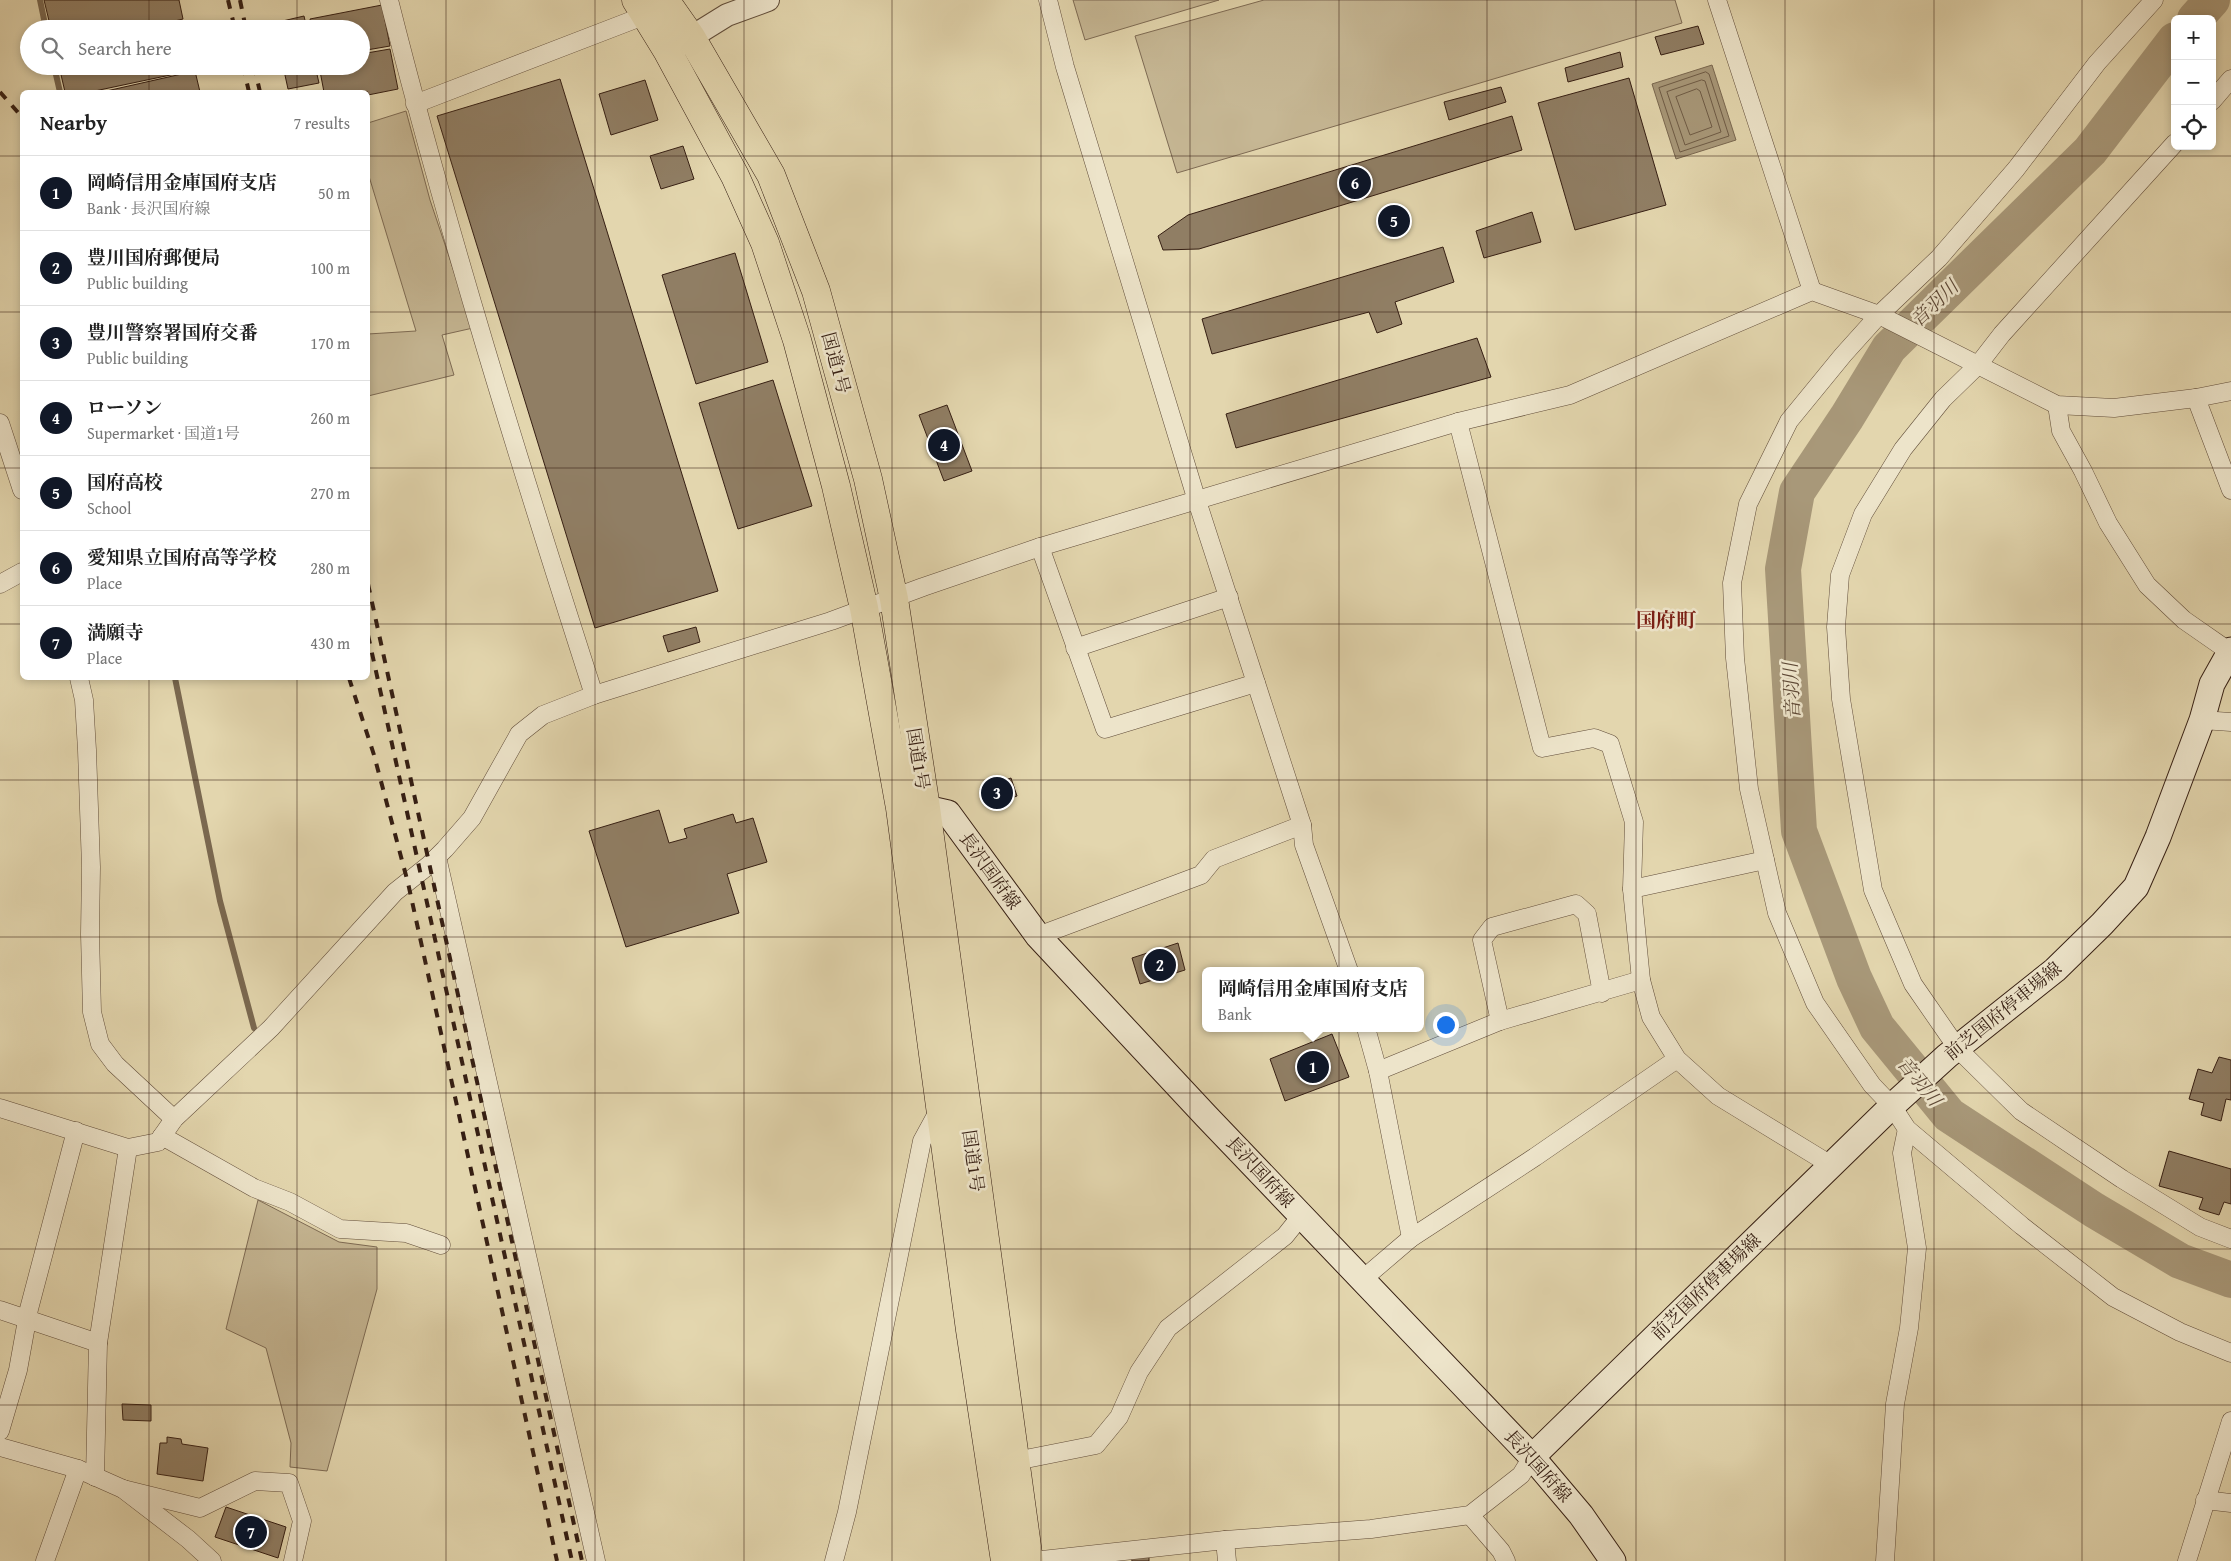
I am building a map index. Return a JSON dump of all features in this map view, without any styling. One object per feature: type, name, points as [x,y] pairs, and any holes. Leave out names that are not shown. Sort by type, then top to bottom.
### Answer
[{"type":"highway","name":"国道1号","points":[[649,5],[691,37],[771,175],[816,291],[868,479],[894,599],[941,1108],[970,1330],[1005,1561]]},
{"type":"highway","name":"国道1号","points":[[649,5],[668,52],[735,176],[765,244],[800,349],[836,486],[913,808],[993,1308],[1029,1561]]},
{"type":"main road","name":"前芝国府停車場線","points":[[1532,1456],[1892,1106],[1952,1053],[2055,970],[2102,924],[2136,887],[2158,837],[2202,720],[2212,684],[2230,651]]},
{"type":"main road","name":"長沢国府線","points":[[913,808],[948,813],[1038,936],[1301,1216],[1532,1456],[1581,1515],[1613,1561]]},
{"type":"street","points":[[389,0],[415,104],[453,241],[538,522],[594,695]]},
{"type":"street","points":[[668,52],[728,15],[768,0]]},
{"type":"street","points":[[1048,0],[1065,67],[1197,502],[1302,825],[1304,845],[1348,967]]},
{"type":"street","points":[[1717,0],[1812,291]]},
{"type":"street","points":[[2154,0],[2097,63],[2010,177],[1885,318],[1843,355],[1789,421],[1748,504],[1732,583],[1735,658],[1749,789],[1776,913],[1815,1003],[1872,1085],[1892,1106],[1907,1129],[2022,1226],[2113,1297],[2180,1332],[2231,1353]]},
{"type":"street","points":[[415,104],[649,5]]},
{"type":"street","points":[[2216,96],[2231,79]]},
{"type":"street","points":[[2171,147],[2002,334],[1973,363],[1903,449],[1862,514],[1840,574],[1836,628],[1841,699],[1873,890],[1913,984],[1952,1053],[2022,1111],[2122,1179],[2200,1227],[2231,1239]]},
{"type":"street","points":[[0,1108],[128,1148],[158,1142],[174,1119],[271,1028],[395,892],[437,857],[472,818],[519,734],[544,715],[594,695],[831,621],[1040,547],[1197,502],[1458,422],[1570,394],[1812,291],[1885,318],[2057,405],[2114,408],[2196,398],[2231,390]]},
{"type":"street","points":[[2196,398],[2231,490]]},
{"type":"street","points":[[2057,405],[2061,431],[2084,471],[2108,523],[2147,585],[2184,620],[2230,651]]},
{"type":"street","points":[[1458,422],[1542,748],[1594,738],[1610,744],[1634,822],[1632,889],[1641,980],[1651,1017],[1677,1059],[1718,1096],[1831,1164]]},
{"type":"street","points":[[0,423],[20,484]]},
{"type":"street","points":[[1040,547],[1105,729],[1256,683]]},
{"type":"street","points":[[0,584],[20,573]]},
{"type":"street","points":[[1075,648],[1229,597]]},
{"type":"street","points":[[79,680],[84,700],[87,750],[91,867],[92,1012],[100,1044],[115,1064],[174,1119]]},
{"type":"street","points":[[2202,720],[2231,722]]},
{"type":"street","points":[[1038,936],[1201,875],[1214,859],[1302,825]]},
{"type":"street","points":[[437,857],[596,1561]]},
{"type":"street","points":[[1632,889],[1765,860]]},
{"type":"street","points":[[1500,1021],[1482,940],[1492,927],[1576,904],[1587,914],[1602,993]]},
{"type":"street","points":[[1378,1070],[1500,1021],[1602,993],[1641,980]]},
{"type":"street","points":[[1367,1032],[1378,1070],[1411,1238]]},
{"type":"street","points":[[1363,1279],[1411,1238],[1535,1157],[1677,1059]]},
{"type":"street","points":[[834,1561],[847,1512],[922,1141],[941,1108]]},
{"type":"street","points":[[1885,1561],[1895,1404],[1909,1328],[1917,1248],[1902,1153],[1907,1129]]},
{"type":"street","points":[[0,1431],[18,1370],[27,1319],[76,1131]]},
{"type":"street","points":[[162,1136],[254,1188],[290,1202],[340,1229],[406,1233],[441,1245]]},
{"type":"street","points":[[95,1477],[98,1342],[128,1148]]},
{"type":"street","points":[[1016,1461],[1096,1445],[1119,1417],[1139,1372],[1168,1328],[1285,1236],[1301,1216]]},
{"type":"street","points":[[0,1310],[98,1342]]},
{"type":"street","points":[[2187,1561],[2231,1421]]},
{"type":"street","points":[[0,1447],[78,1468],[123,1489],[200,1508],[255,1480],[288,1483],[302,1521],[293,1561]]},
{"type":"street","points":[[1033,1561],[1225,1540],[1371,1529],[1470,1515],[1521,1476],[1532,1456]]},
{"type":"street","points":[[45,1561],[78,1468]]},
{"type":"street","points":[[123,1489],[188,1539],[212,1561]]},
{"type":"street","points":[[2206,1500],[2231,1503]]},
{"type":"street","points":[[1470,1515],[1501,1551],[1506,1561]]},
{"type":"street","points":[[1225,1540],[1227,1561]]},
{"type":"shaded area","points":[[1073,0],[1219,0],[1085,40]]},
{"type":"shaded area","points":[[1264,0],[1675,0],[1682,23],[1177,173],[1135,36]]},
{"type":"shaded area","points":[[406,111],[430,200],[473,328],[442,335],[454,375],[370,396],[370,334],[416,331],[370,180],[370,122]]},
{"type":"shaded area","points":[[258,1200],[339,1242],[377,1247],[377,1289],[327,1471],[290,1467],[291,1443],[266,1348],[226,1329]]},
{"type":"water","points":[[1712,65],[1736,140],[1676,159],[1652,84]]},
{"type":"building","points":[[44,0],[179,0],[183,19],[179,20],[49,20]]},
{"type":"building","points":[[382,5],[390,46],[370,49],[370,20],[310,19]]},
{"type":"building","points":[[304,16],[305,20],[287,20]]},
{"type":"building","points":[[1698,26],[1704,44],[1661,55],[1655,37]]},
{"type":"building","points":[[390,49],[398,89],[370,95],[370,90],[324,90],[321,75],[370,75],[370,52]]},
{"type":"building","points":[[1620,52],[1623,67],[1568,82],[1565,68]]},
{"type":"building","points":[[61,75],[170,75],[99,90],[65,90]]},
{"type":"building","points":[[177,75],[196,75],[200,90],[111,90]]},
{"type":"building","points":[[285,75],[317,75],[319,83],[288,89]]},
{"type":"building","points":[[1629,78],[1666,205],[1575,230],[1538,103]]},
{"type":"building","points":[[560,79],[718,591],[595,628],[437,116]]},
{"type":"building","points":[[645,80],[658,120],[611,135],[599,94]]},
{"type":"building","points":[[1501,87],[1506,102],[1449,120],[1444,102]]},
{"type":"building","points":[[1512,116],[1522,150],[1199,249],[1163,250],[1158,236],[1188,215]]},
{"type":"building","points":[[683,146],[694,179],[661,189],[650,156]]},
{"type":"building","points":[[1532,212],[1541,242],[1484,258],[1476,231]]},
{"type":"building","points":[[1443,247],[1454,282],[1395,302],[1402,324],[1377,333],[1369,312],[1212,354],[1202,319]]},
{"type":"building","points":[[735,253],[768,362],[696,384],[662,275]]},
{"type":"building","points":[[1477,338],[1491,377],[1236,448],[1226,414]]},
{"type":"building","points":[[773,380],[812,506],[738,529],[699,403]]},
{"type":"building","points":[[947,405],[972,471],[944,481],[919,415]]},
{"type":"building","points":[[696,627],[700,642],[668,652],[663,636]]},
{"type":"building","points":[[1011,778],[1017,796],[988,807],[980,789]]},
{"type":"building","points":[[659,810],[669,843],[687,838],[684,829],[733,814],[736,823],[753,818],[767,862],[727,874],[739,913],[626,947],[589,831]]},
{"type":"building","points":[[1178,943],[1185,970],[1140,984],[1132,958]]},
{"type":"building","points":[[1332,1034],[1349,1077],[1285,1101],[1270,1059]]},
{"type":"building","points":[[2219,1057],[2231,1060],[2231,1100],[2226,1099],[2221,1121],[2201,1115],[2204,1103],[2189,1099],[2198,1069],[2212,1073]]},
{"type":"building","points":[[2169,1151],[2231,1169],[2231,1204],[2224,1202],[2219,1215],[2199,1209],[2203,1198],[2159,1186]]},
{"type":"building","points":[[122,1404],[151,1405],[151,1421],[123,1420]]},
{"type":"building","points":[[167,1437],[181,1439],[182,1444],[208,1448],[203,1481],[157,1474],[160,1443],[167,1443]]},
{"type":"building","points":[[226,1507],[286,1527],[278,1558],[215,1537]]},
{"type":"building","points":[[1149,1555],[1149,1561],[1132,1561],[1131,1557]]},
{"type":"waterway","points":[[40,0],[44,20]]},
{"type":"waterway","name":"音羽川","points":[[2199,15],[2212,0]]},
{"type":"waterway","name":"音羽川","points":[[2171,45],[2090,151],[1889,348],[1847,417],[1797,492],[1783,569],[1799,831],[1854,978],[1877,1027],[1949,1115],[2094,1210],[2180,1261],[2231,1280]]},
{"type":"waterway","points":[[56,75],[60,90]]},
{"type":"waterway","points":[[175,680],[220,901],[254,1028]]},
{"type":"railway","points":[[228,0],[233,20]]},
{"type":"railway","points":[[240,0],[244,20]]},
{"type":"railway","points":[[245,75],[249,90]]},
{"type":"railway","points":[[256,75],[260,90]]},
{"type":"railway","points":[[0,92],[20,115]]},
{"type":"railway","points":[[370,593],[582,1561]]},
{"type":"railway","points":[[370,644],[572,1561]]},
{"type":"railway","points":[[350,680],[374,755],[408,883],[557,1561]]},
{"type":"place","name":"愛知県立国府高等学校","points":[[1355,183]]},
{"type":"place","name":"国府高校","points":[[1394,221]]},
{"type":"place","name":"ローソン","points":[[944,445]]},
{"type":"place","name":"豊川警察署国府交番","points":[[997,793]]},
{"type":"place","name":"豊川国府郵便局","points":[[1160,965]]},
{"type":"place","name":"岡崎信用金庫国府支店","points":[[1313,1067]]},
{"type":"place","name":"満願寺","points":[[251,1532]]},
{"type":"district","name":"国府町","points":[[1666,620]]}]
